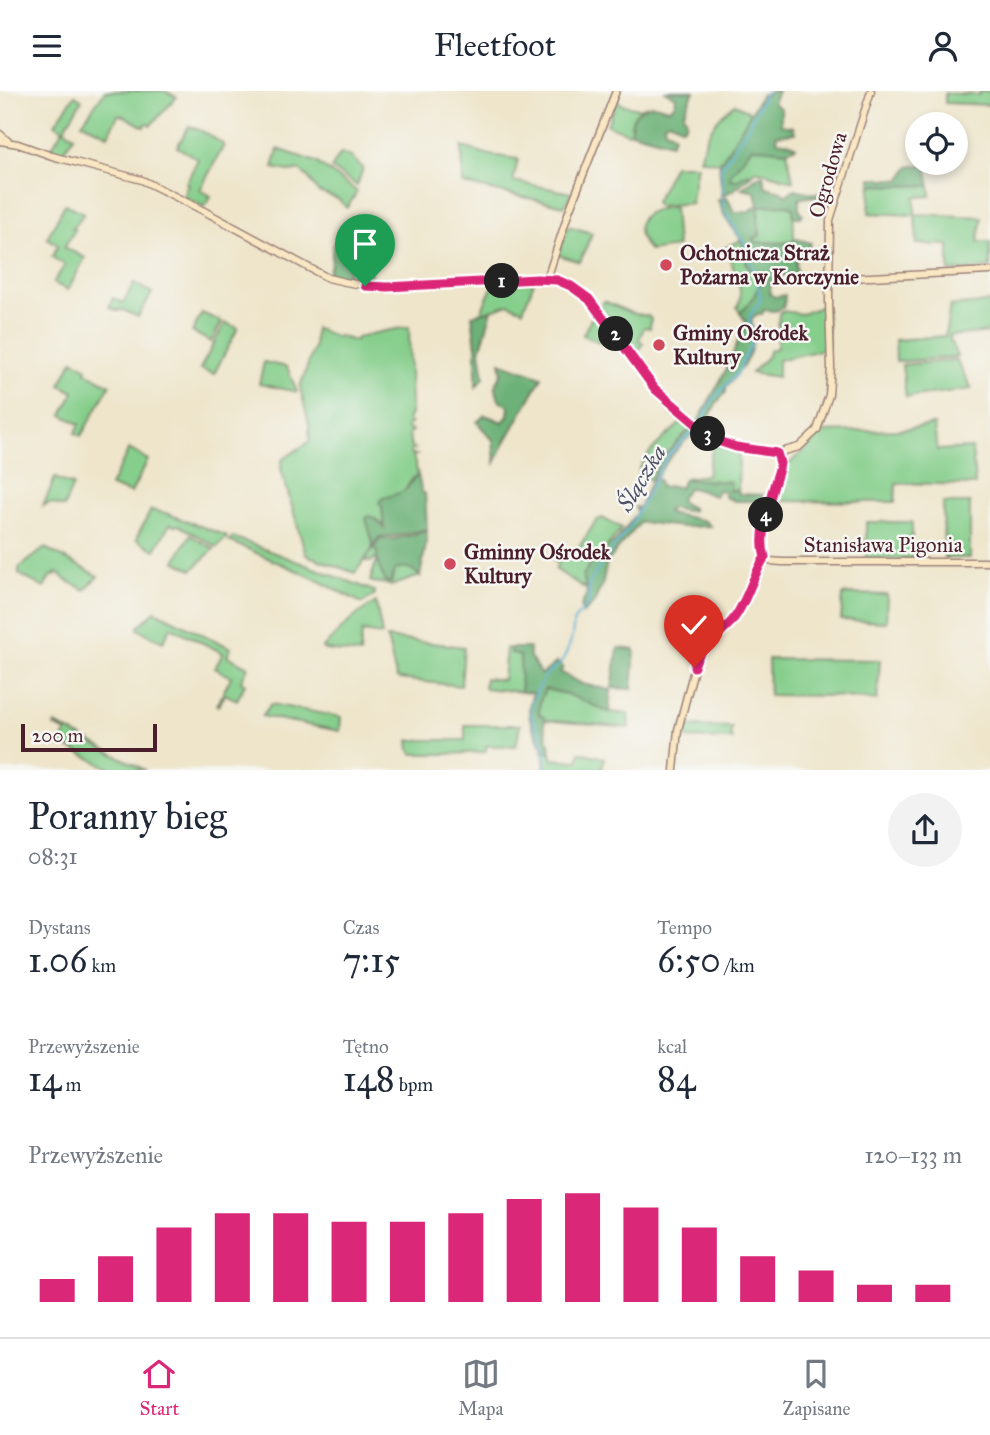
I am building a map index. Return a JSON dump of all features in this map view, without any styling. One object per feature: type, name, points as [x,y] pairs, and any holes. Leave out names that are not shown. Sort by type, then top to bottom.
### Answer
[{"type":"street","points":[[547,279],[569,211],[616,91]]},
{"type":"street","name":"Ogrodowa","points":[[777,453],[799,447],[809,438],[817,429],[829,395],[830,220],[871,91]]},
{"type":"street","points":[[0,134],[9,142]]},
{"type":"street","points":[[0,141],[142,180],[328,278],[348,284],[387,287],[557,280],[589,299],[655,389],[701,429],[727,445],[777,453],[780,463],[763,539],[765,557],[732,621],[698,654],[678,730],[674,770]]},
{"type":"street","points":[[830,279],[990,271]]},
{"type":"street","name":"Stanisława Pigonia","points":[[765,557],[770,561],[782,562],[990,562]]},
{"type":"green space","points":[[105,91],[165,91],[177,97],[150,126],[147,123],[144,127],[118,115],[108,135],[82,123]]},
{"type":"green space","points":[[664,91],[694,91],[683,115],[687,122],[683,128],[669,121],[664,123],[665,130],[674,136],[671,143],[631,132],[633,118],[642,108],[652,105],[670,109],[675,104],[676,97]]},
{"type":"green space","points":[[769,91],[778,91],[773,103],[781,109],[781,125],[793,127],[795,133],[776,135],[777,141],[796,147],[787,151],[752,147],[730,175],[730,179],[736,180],[748,173],[750,176],[734,190],[721,196],[720,163],[762,94],[766,96]]},
{"type":"green space","points":[[980,91],[990,91],[990,105],[945,103],[945,93],[979,95]]},
{"type":"green space","points":[[75,95],[82,100],[64,129],[74,136],[63,155],[59,156],[49,152],[63,129],[55,124]]},
{"type":"green space","points":[[617,99],[621,104],[642,109],[633,119],[631,132],[607,125]]},
{"type":"green space","points":[[735,104],[752,113],[720,163],[700,159],[712,128]]},
{"type":"green space","points":[[189,126],[224,145],[200,190],[211,196],[204,207],[183,196],[188,184],[186,183],[198,159],[177,147]]},
{"type":"green space","points":[[462,147],[518,159],[513,181],[571,193],[565,206],[463,184]]},
{"type":"green space","points":[[752,147],[787,151],[793,181],[755,170],[750,176],[748,174],[736,180],[730,179],[730,175]]},
{"type":"green space","points":[[278,149],[316,162],[355,190],[357,192],[347,208],[338,199],[318,192],[308,177],[299,170],[293,172],[273,168]]},
{"type":"green space","points":[[341,153],[351,157],[363,168],[357,186],[331,168]]},
{"type":"green space","points":[[674,165],[697,165],[692,203],[658,206],[655,202]]},
{"type":"green space","points":[[905,173],[905,175],[928,175],[930,186],[871,185],[871,178],[900,180]]},
{"type":"green space","points":[[763,176],[766,187],[786,195],[795,189],[834,195],[831,206],[816,197],[799,199],[799,210],[803,214],[801,217],[794,217],[793,208],[789,205],[759,206],[760,236],[753,238],[755,242],[784,243],[797,239],[811,243],[806,253],[798,254],[797,275],[786,274],[771,279],[770,294],[775,297],[785,295],[784,307],[775,311],[764,310],[762,314],[752,318],[752,326],[758,337],[755,334],[753,336],[748,357],[726,387],[726,392],[717,402],[704,428],[698,422],[727,368],[746,322],[740,313],[755,295],[763,273],[752,273],[746,262],[743,243],[718,200],[727,197],[734,212],[747,212],[758,206],[755,191],[742,188]]},
{"type":"green space","points":[[871,185],[930,186],[931,196],[915,197],[915,214],[982,217],[978,242],[990,242],[990,267],[949,272],[949,245],[917,244],[915,215],[869,213]]},
{"type":"green space","points":[[65,204],[84,213],[72,228],[75,230],[64,247],[85,258],[68,290],[53,283],[65,265],[52,257],[58,245],[47,238]]},
{"type":"green space","points":[[779,204],[793,208],[794,240],[784,243],[755,242],[752,238],[760,236],[759,206]]},
{"type":"green space","points":[[674,207],[677,247],[650,251],[639,233],[641,219],[654,211]]},
{"type":"green space","points":[[350,223],[380,231],[379,248],[376,250],[369,280],[364,281],[375,237],[364,232],[359,233],[350,255],[348,278],[328,273],[333,245]]},
{"type":"green space","points":[[568,226],[592,233],[580,262],[558,255]]},
{"type":"green space","points":[[741,240],[747,255],[763,273],[755,295],[740,313],[737,307],[740,301],[739,286],[725,248]]},
{"type":"green space","points":[[534,282],[523,310],[509,304],[480,314],[493,285]]},
{"type":"green space","points":[[134,283],[152,293],[138,317],[109,307],[113,298],[123,303]]},
{"type":"green space","points":[[604,301],[651,319],[650,328],[644,327],[639,340],[643,343],[639,350],[633,351],[600,307]]},
{"type":"green space","points":[[990,302],[990,332],[949,336],[957,357],[896,362],[895,340],[945,336],[950,306]]},
{"type":"green space","points":[[826,306],[828,344],[822,350],[778,360],[778,377],[751,373],[768,356],[769,351],[777,348],[779,313],[784,311],[802,314]]},
{"type":"green space","points":[[492,310],[480,351],[484,377],[476,387],[476,347],[472,315]]},
{"type":"green space","points":[[202,313],[222,322],[211,342],[192,332]]},
{"type":"green space","points":[[595,314],[621,350],[583,335]]},
{"type":"green space","points":[[225,323],[238,328],[214,374],[200,369]]},
{"type":"green space","points":[[409,327],[411,415],[408,416],[408,422],[411,423],[407,428],[412,431],[409,433],[411,448],[415,449],[410,452],[416,455],[413,456],[418,475],[404,491],[379,503],[382,506],[384,528],[375,518],[366,518],[373,543],[372,549],[355,573],[306,555],[281,469],[282,460],[310,441],[309,424],[300,387],[314,347],[315,328],[355,341],[358,337]]},
{"type":"green space","points":[[73,360],[87,368],[86,372],[110,385],[81,436],[75,433],[80,424],[62,415],[74,392],[60,385]]},
{"type":"green space","points":[[956,360],[972,389],[906,397],[902,365]]},
{"type":"green space","points":[[264,362],[287,367],[297,392],[259,384]]},
{"type":"green space","points":[[500,362],[542,377],[495,463],[493,440],[477,422],[485,415],[503,422],[508,416],[509,406],[499,400],[495,386],[502,372]]},
{"type":"green space","points":[[684,420],[692,427],[661,459],[650,480],[638,474],[651,451]]},
{"type":"green space","points":[[934,425],[937,450],[972,448],[975,485],[896,483],[895,502],[776,501],[785,467],[821,432],[897,430]]},
{"type":"green space","points":[[692,427],[696,430],[669,459],[656,479],[659,480],[660,487],[680,488],[684,479],[731,482],[730,491],[738,489],[739,494],[767,495],[766,501],[735,501],[725,497],[724,491],[718,490],[715,496],[688,488],[681,497],[681,502],[693,510],[670,508],[667,511],[705,521],[710,526],[683,527],[640,522],[607,562],[602,586],[593,604],[583,613],[581,607],[587,593],[583,575],[591,563],[599,561],[609,544],[613,544],[626,528],[637,512],[635,507],[639,508],[661,459]]},
{"type":"green space","points":[[714,444],[739,454],[738,489],[730,491],[730,482],[684,479],[707,475]]},
{"type":"green space","points":[[129,449],[148,460],[131,493],[110,486]]},
{"type":"green space","points":[[418,475],[422,493],[425,493],[427,529],[379,537],[372,549],[373,543],[366,518],[375,518],[384,528],[382,506],[379,503],[383,498],[404,491]]},
{"type":"green space","points":[[55,478],[73,485],[64,507],[50,503],[43,506]]},
{"type":"green space","points":[[943,503],[970,503],[970,558],[944,558]]},
{"type":"green space","points":[[151,510],[227,537],[217,547],[178,525],[170,524],[155,550],[136,539]]},
{"type":"green space","points":[[602,518],[622,528],[599,561],[583,575],[586,589],[555,569],[558,564],[554,561],[577,550],[596,521]]},
{"type":"green space","points":[[866,522],[912,522],[912,559],[866,559]]},
{"type":"green space","points":[[427,531],[420,576],[405,567],[394,571],[390,583],[386,582],[374,548],[380,539],[395,539]]},
{"type":"green space","points":[[190,535],[214,549],[192,570],[175,561]]},
{"type":"green space","points":[[233,537],[374,591],[375,594],[362,603],[229,541]]},
{"type":"green space","points":[[45,548],[98,576],[85,590],[56,573],[55,576],[51,575],[44,588],[19,574],[19,568]]},
{"type":"green space","points":[[374,548],[392,581],[394,571],[402,567],[411,568],[420,576],[391,586],[370,581],[377,560],[374,558],[371,562],[365,561]]},
{"type":"green space","points":[[843,594],[887,595],[886,622],[841,620]]},
{"type":"green space","points":[[376,602],[382,635],[362,632],[360,654],[323,648],[348,623]]},
{"type":"green space","points":[[155,611],[231,648],[227,656],[248,667],[241,681],[245,684],[237,700],[225,694],[219,706],[217,705],[231,677],[215,668],[223,653],[171,627],[163,642],[138,629]]},
{"type":"green space","points":[[387,638],[464,647],[461,686],[398,679]]},
{"type":"green space","points":[[506,648],[520,656],[521,692],[484,688],[485,678],[503,680]]},
{"type":"green space","points":[[509,648],[529,648],[530,657],[541,675],[557,662],[563,668],[560,672],[582,684],[611,690],[609,712],[567,694],[545,689],[539,714],[545,718],[551,752],[549,753],[539,740],[529,716],[533,693],[521,692],[520,656],[511,653]]},
{"type":"green space","points":[[618,648],[635,650],[632,689],[612,688]]},
{"type":"green space","points":[[768,659],[880,660],[877,700],[769,695]]},
{"type":"green space","points":[[545,689],[567,694],[609,712],[628,714],[629,728],[544,720],[538,714]]},
{"type":"green space","points":[[271,704],[341,717],[340,731],[262,716]]},
{"type":"green space","points":[[55,724],[145,770],[113,770],[61,744],[66,732],[54,726]]},
{"type":"green space","points":[[465,725],[520,725],[516,746],[486,746],[484,752],[448,754],[414,754],[410,751],[409,740],[465,740]]},
{"type":"green space","points":[[682,726],[732,727],[732,739],[679,738]]},
{"type":"green space","points":[[543,748],[551,752],[552,759],[578,761],[580,752],[604,758],[602,770],[545,770]]},
{"type":"waterway","name":"Ślączka","points":[[723,194],[721,168],[748,127],[766,91]]},
{"type":"waterway","name":"Ślączka","points":[[701,424],[712,401],[740,370],[751,346],[750,316],[761,299],[748,249],[724,211],[722,198]]},
{"type":"waterway","name":"Ślączka","points":[[573,625],[574,620],[589,603],[589,584],[629,528],[668,455],[697,428]]},
{"type":"waterway","name":"Ślączka","points":[[546,770],[545,750],[533,720],[531,707],[544,678],[563,659],[571,641],[573,627]]},
{"type":"place","name":"Ochotnicza Straż Pożarna w Korczynie","points":[[666,265]]},
{"type":"place","name":"Gminy Ośrodek Kultury","points":[[659,345]]},
{"type":"place","name":"Gminny Ośrodek Kultury","points":[[450,564]]},
{"type":"route","points":[[365,286],[557,280],[589,299],[655,389],[715,440],[736,447],[777,453],[779,469],[765,519],[765,557],[732,621],[699,653],[694,667]]}]
